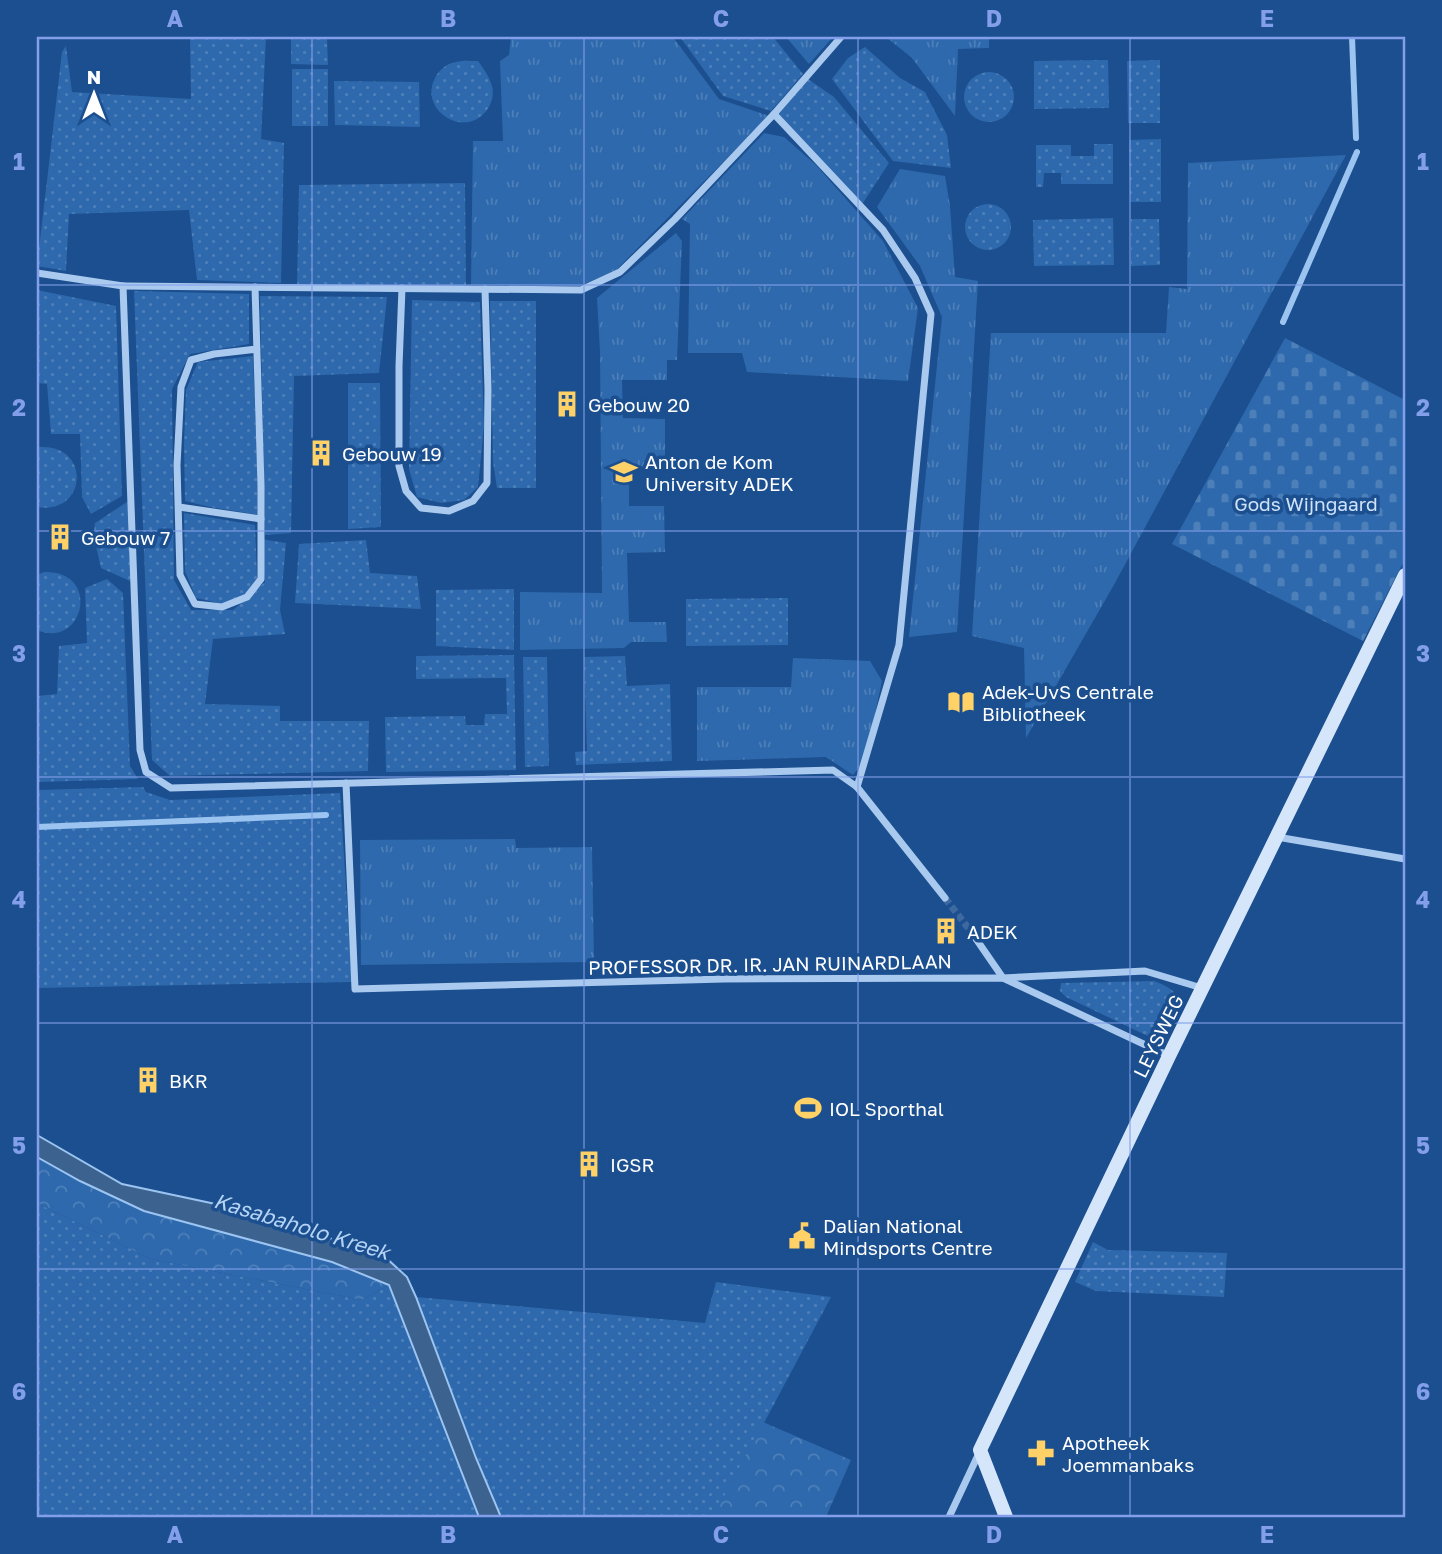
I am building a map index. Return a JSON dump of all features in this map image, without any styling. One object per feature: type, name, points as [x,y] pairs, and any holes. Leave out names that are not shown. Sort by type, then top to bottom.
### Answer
[{"type":"street","points":[[37,273],[123,286],[581,290],[620,272],[675,219],[774,114],[841,37]]},
{"type":"street","points":[[774,114],[883,230],[915,278],[931,314],[899,645],[857,787]]},
{"type":"street","points":[[123,286],[140,750],[146,772],[171,788],[832,770],[857,787],[945,898]]},
{"type":"street","points":[[255,287],[257,349],[261,519],[261,579],[247,597],[222,607],[195,604],[180,575],[177,465],[181,387],[191,360],[214,354],[257,349]]},
{"type":"street","points":[[402,288],[399,466],[406,491],[422,508],[449,511],[473,501],[487,483],[485,289]]},
{"type":"street","points":[[179,508],[261,519]]},
{"type":"street","name":"LEYSWEG","points":[[980,1450],[1169,1056],[1405,575]]},
{"type":"street","name":"PROFESSOR DR. IR. JAN RUINARDLAAN","points":[[346,783],[355,989],[723,979],[1003,978],[1169,1056]]},
{"type":"street","points":[[1277,837],[1405,859]]},
{"type":"street","points":[[971,933],[1003,978],[1144,971],[1203,988]]},
{"type":"street","points":[[949,1517],[980,1450]]},
{"type":"street","points":[[980,1450],[1006,1517]]},
{"type":"green space","points":[[190,37],[266,37],[261,139],[284,143],[281,283],[197,280],[189,210],[69,214],[66,271],[37,266],[62,52],[66,46],[72,92],[191,99]]},
{"type":"green space","points":[[291,37],[327,37],[328,65],[291,64]]},
{"type":"green space","points":[[511,37],[673,37],[719,99],[769,116],[616,270],[580,286],[471,285],[473,141],[503,141],[500,61],[509,55]]},
{"type":"green space","points":[[680,37],[773,37],[803,74],[771,111],[723,96]]},
{"type":"green space","points":[[786,37],[833,37],[809,64]]},
{"type":"green space","points":[[886,37],[989,37],[989,48],[958,49],[955,116],[912,58]]},
{"type":"green space","points":[[865,47],[900,78],[925,92],[947,135],[951,168],[893,161],[832,79],[848,58]]},
{"type":"green space","points":[[1108,60],[1109,108],[1034,109],[1034,61]]},
{"type":"green space","points":[[1160,60],[1160,123],[1128,123],[1127,61]]},
{"type":"green space","points":[[478,61],[492,84],[493,97],[487,110],[478,119],[467,122],[446,117],[433,101],[431,90],[435,78],[449,64]]},
{"type":"green space","points":[[292,69],[328,69],[328,126],[292,126]]},
{"type":"green space","points":[[989,72],[1007,79],[1014,97],[1007,115],[989,122],[971,115],[964,97],[971,79]]},
{"type":"green space","points":[[808,79],[834,97],[889,163],[861,206],[779,114]]},
{"type":"green space","points":[[334,81],[419,82],[420,127],[335,125]]},
{"type":"green space","points":[[764,133],[784,137],[816,165],[883,241],[918,308],[908,381],[747,372],[742,353],[688,353],[690,224],[682,219]]},
{"type":"green space","points":[[1161,139],[1161,202],[1130,202],[1129,140]]},
{"type":"green space","points":[[1094,144],[1113,144],[1113,184],[1061,184],[1061,173],[1044,173],[1043,187],[1036,187],[1036,145],[1071,145],[1071,156],[1094,156]]},
{"type":"green space","points":[[1346,155],[1115,583],[1026,738],[1024,648],[972,636],[991,333],[1166,333],[1169,287],[1187,289],[1188,163]]},
{"type":"green space","points":[[900,169],[945,176],[955,277],[978,281],[957,632],[909,637],[942,317],[920,266],[877,207]]},
{"type":"green space","points":[[465,183],[466,286],[297,287],[299,185]]},
{"type":"green space","points":[[988,204],[1005,210],[1011,227],[1005,244],[988,250],[971,244],[965,227],[971,210]]},
{"type":"green space","points":[[1113,218],[1114,265],[1034,266],[1033,220]]},
{"type":"green space","points":[[1131,219],[1159,219],[1160,265],[1131,266]]},
{"type":"green space","points":[[676,233],[682,241],[677,360],[667,360],[667,380],[622,380],[623,418],[665,419],[665,467],[629,467],[629,506],[664,506],[665,552],[627,553],[629,622],[666,622],[667,642],[631,642],[624,648],[520,650],[520,592],[602,593],[600,351],[597,298]]},
{"type":"green space","points":[[37,290],[116,306],[122,496],[91,514],[82,497],[80,434],[51,434],[47,384],[37,383]]},
{"type":"green space","points":[[134,291],[249,294],[249,344],[190,354],[172,389],[174,580],[191,610],[233,610],[265,582],[261,539],[286,543],[280,610],[285,634],[213,639],[205,704],[280,706],[280,721],[369,721],[368,771],[170,776],[152,760]]},
{"type":"green space","points":[[260,296],[387,297],[379,373],[294,376],[291,533],[265,535]]},
{"type":"green space","points":[[412,300],[480,302],[484,426],[478,487],[464,500],[441,503],[417,497],[409,469]]},
{"type":"green space","points":[[490,301],[536,301],[536,488],[497,488],[493,462]]},
{"type":"green space","name":"Gods Wijngaard","points":[[1285,338],[1405,400],[1405,559],[1363,641],[1172,544]]},
{"type":"green space","points":[[253,356],[259,515],[185,501],[186,390],[198,362]]},
{"type":"green space","points":[[348,383],[380,383],[381,527],[348,529]]},
{"type":"green space","points":[[37,448],[57,449],[68,456],[75,467],[77,479],[74,491],[66,501],[54,507],[37,507]]},
{"type":"green space","points":[[130,500],[130,540],[93,539],[95,523]]},
{"type":"green space","points":[[184,513],[255,525],[257,578],[246,594],[222,604],[196,598],[185,571]]},
{"type":"green space","points":[[366,540],[370,573],[417,576],[421,609],[295,603],[299,544]]},
{"type":"green space","points":[[95,542],[131,542],[132,582],[101,568]]},
{"type":"green space","points":[[44,572],[62,575],[74,583],[80,595],[80,608],[75,620],[66,629],[53,633],[37,630],[37,575]]},
{"type":"green space","points":[[107,579],[123,593],[130,766],[138,779],[37,782],[37,696],[57,694],[59,646],[87,643],[85,588]]},
{"type":"green space","points":[[514,589],[514,650],[436,646],[436,590]]},
{"type":"green space","points":[[788,598],[788,645],[686,646],[686,599]]},
{"type":"green space","points":[[514,655],[516,770],[386,772],[385,717],[465,716],[466,725],[484,725],[485,714],[507,714],[506,678],[416,679],[416,656]]},
{"type":"green space","points":[[625,656],[627,686],[670,684],[672,761],[576,765],[575,752],[587,751],[584,657]]},
{"type":"green space","points":[[523,657],[547,657],[549,766],[525,767]]},
{"type":"green space","points":[[793,658],[870,661],[882,681],[865,760],[853,775],[826,757],[697,761],[697,687],[791,687]]},
{"type":"green space","points":[[143,787],[146,792],[170,800],[340,793],[352,982],[37,988],[37,790]]},
{"type":"green space","points":[[515,839],[516,848],[592,847],[594,962],[361,965],[360,840]]},
{"type":"green space","points":[[1154,981],[1173,991],[1182,1008],[1169,1036],[1160,1038],[1150,1037],[1066,997],[1060,991],[1061,983]]},
{"type":"green space","points":[[37,1157],[80,1181],[332,1262],[389,1285],[362,1300],[151,1259],[37,1203]]},
{"type":"green space","points":[[37,1203],[151,1259],[362,1300],[389,1285],[479,1517],[37,1517]]},
{"type":"green space","points":[[1093,1242],[1108,1250],[1227,1253],[1224,1297],[1096,1291],[1075,1282]]},
{"type":"green space","points":[[716,1282],[831,1297],[714,1517],[501,1517],[416,1297],[705,1323]]},
{"type":"green space","points":[[763,1422],[851,1460],[826,1517],[713,1517]]},
{"type":"shaded area","points":[[37,1135],[122,1184],[253,1212],[385,1257],[407,1277],[416,1297],[501,1517],[479,1517],[389,1285],[332,1262],[144,1211],[37,1157]]},
{"type":"waterway","points":[[1352,37],[1356,138]]},
{"type":"waterway","points":[[1283,322],[1357,152]]},
{"type":"waterway","points":[[37,827],[326,815]]},
{"type":"tunnel","points":[[945,898],[972,933]]},
{"type":"place","name":"Gebouw 20","points":[[567,404]]},
{"type":"place","name":"Gebouw 19","points":[[321,453]]},
{"type":"place","name":"Anton de Kom University ADEK","points":[[624,472]]},
{"type":"place","name":"Gebouw 7","points":[[60,537]]},
{"type":"place","name":"Adek-UvS Centrale Bibliotheek","points":[[961,702]]},
{"type":"place","name":"ADEK","points":[[946,931]]},
{"type":"place","name":"BKR","points":[[148,1080]]},
{"type":"place","name":"IOL Sporthal","points":[[808,1108]]},
{"type":"place","name":"IGSR","points":[[589,1164]]},
{"type":"place","name":"Dalian National Mindsports Centre","points":[[802,1236]]},
{"type":"place","name":"Apotheek Joemmanbaks","points":[[1041,1453]]},
{"type":"water label","name":"Kasabaholo Kreek","points":[[302,1226]]}]
